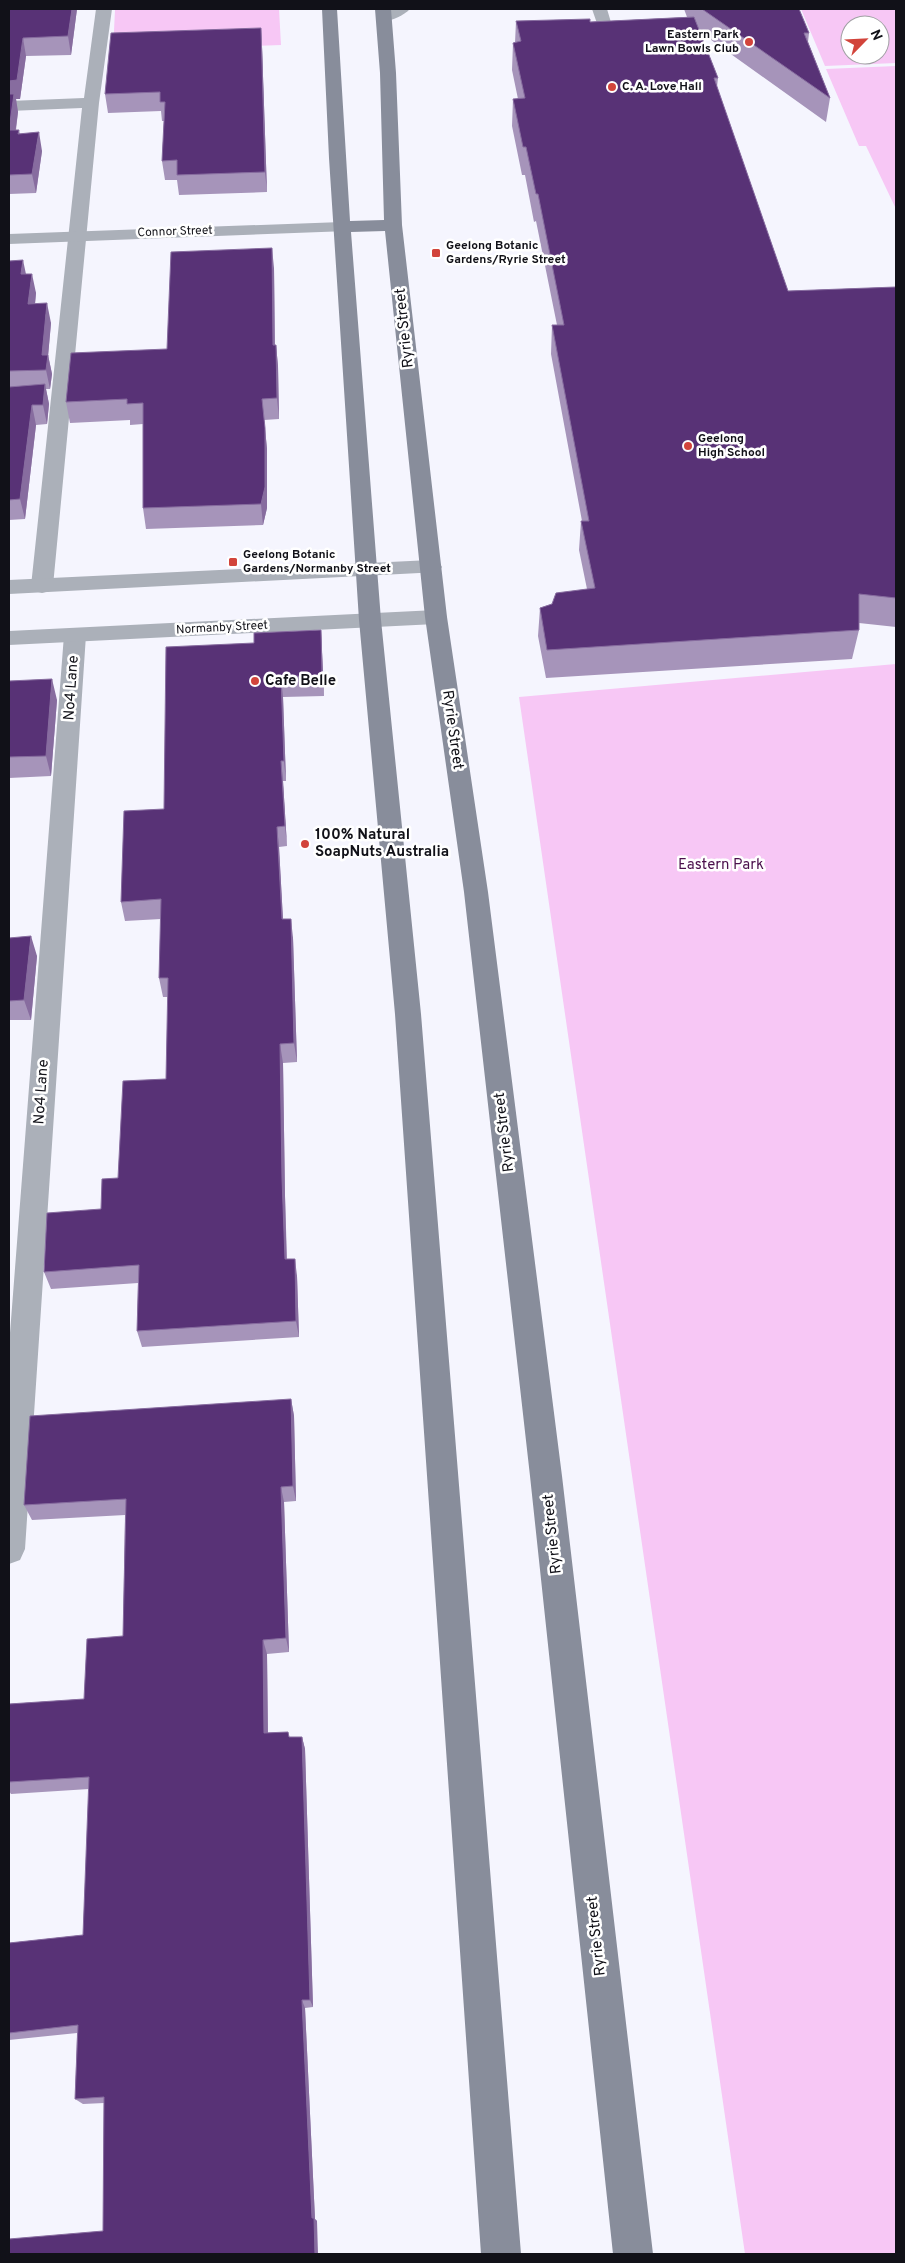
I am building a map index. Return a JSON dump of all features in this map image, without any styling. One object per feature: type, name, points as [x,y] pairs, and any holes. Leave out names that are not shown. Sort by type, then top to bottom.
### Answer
[{"type":"main road","points":[[329,9],[342,226],[370,620],[408,1014],[502,2254]]},
{"type":"main road","name":"Ryrie Street","points":[[384,13],[393,225],[436,616],[476,892],[545,1466],[633,2254]]},
{"type":"main road","points":[[342,226],[393,225]]},
{"type":"street","points":[[42,586],[53,397],[79,236],[91,103],[104,9]]},
{"type":"street","points":[[384,13],[402,9]]},
{"type":"street","points":[[600,9],[605,29]]},
{"type":"street","points":[[9,106],[91,103]]},
{"type":"street","name":"Connor Street","points":[[9,239],[342,226]]},
{"type":"street","points":[[9,587],[431,567]]},
{"type":"street","name":"Normanby Street","points":[[9,638],[436,616]]},
{"type":"street","name":"No4 Lane","points":[[9,1549],[75,635]]},
{"type":"green space","points":[[279,9],[281,45],[113,51],[115,10]]},
{"type":"green space","points":[[801,9],[896,9],[896,63],[890,63],[890,15],[840,15],[840,65],[849,65],[825,66]]},
{"type":"green space","points":[[896,66],[896,209],[866,146],[859,146],[826,69]]},
{"type":"green space","name":"Eastern Park","points":[[896,664],[896,2254],[745,2254],[519,697]]},
{"type":"building","points":[[9,9],[72,9],[68,36],[23,38],[17,80],[9,81]]},
{"type":"building","points":[[702,9],[799,9],[809,33],[804,33],[830,98]]},
{"type":"building","name":"Geelong High School","points":[[694,17],[718,78],[714,78],[788,291],[896,287],[896,598],[859,594],[859,630],[547,650],[540,608],[552,604],[556,593],[595,588],[581,521],[589,521],[552,325],[564,325],[538,194],[536,194],[526,147],[523,147],[513,99],[525,98],[513,43],[521,41],[516,21],[590,19],[590,22]]},
{"type":"building","points":[[261,28],[265,172],[177,175],[177,160],[162,161],[165,102],[160,102],[160,92],[105,94],[111,33]]},
{"type":"building","points":[[9,94],[14,94],[9,130]]},
{"type":"building","points":[[9,130],[19,130],[18,134],[39,132],[32,174],[9,175]]},
{"type":"building","points":[[272,248],[273,345],[276,345],[277,398],[262,399],[265,428],[265,487],[261,504],[143,508],[143,403],[127,404],[127,399],[66,402],[71,353],[167,349],[171,252]]},
{"type":"building","points":[[23,260],[21,274],[32,274],[28,304],[47,303],[42,355],[48,355],[46,370],[9,371],[9,261]]},
{"type":"building","points":[[45,384],[43,405],[32,405],[20,499],[9,500],[9,387]]},
{"type":"building","points":[[321,630],[322,675],[281,677],[284,761],[281,761],[285,826],[277,827],[282,919],[291,919],[294,1043],[280,1044],[282,1178],[285,1259],[295,1259],[296,1321],[137,1331],[139,1265],[44,1272],[47,1213],[101,1209],[102,1179],[118,1178],[123,1081],[166,1079],[168,978],[159,978],[161,899],[121,902],[124,811],[164,809],[166,647],[254,643],[254,633]]},
{"type":"building","points":[[52,679],[46,756],[9,757],[9,681]]},
{"type":"building","points":[[31,936],[24,1000],[9,1001],[9,938]]},
{"type":"building","points":[[291,1399],[293,1486],[281,1487],[286,1638],[263,1640],[264,1733],[288,1732],[289,1737],[302,1737],[310,2000],[302,2000],[315,2254],[9,2254],[9,2239],[103,2231],[104,2097],[75,2099],[78,2025],[9,2033],[9,1943],[83,1935],[89,1777],[9,1782],[9,1704],[84,1699],[87,1639],[123,1636],[126,1499],[24,1505],[30,1416]]},
{"type":"place","name":"Eastern Park Lawn Bowls Club","points":[[749,42]]},
{"type":"place","name":"C. A. Love Hall","points":[[612,87]]},
{"type":"place","name":"Geelong Botanic Gardens/Ryrie Street","points":[[436,253]]},
{"type":"place","name":"Geelong High School","points":[[688,446]]},
{"type":"place","name":"Geelong Botanic Gardens/Normanby Street","points":[[233,562]]},
{"type":"place","name":"Cafe Belle","points":[[255,681]]},
{"type":"place","name":"100% Natural SoapNuts Australia","points":[[305,844]]}]
